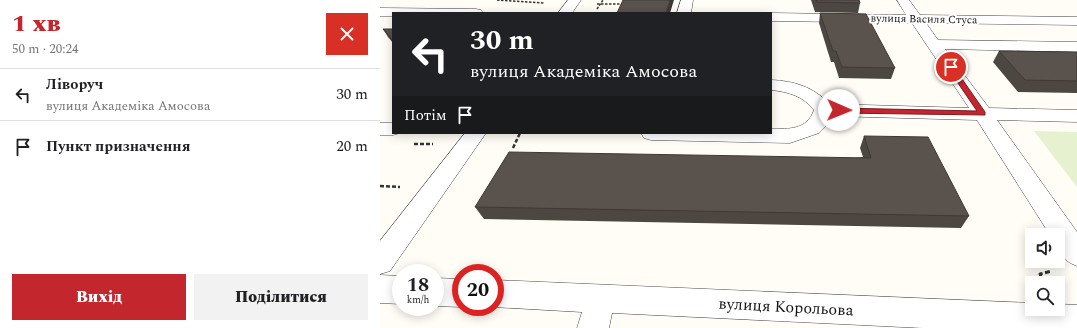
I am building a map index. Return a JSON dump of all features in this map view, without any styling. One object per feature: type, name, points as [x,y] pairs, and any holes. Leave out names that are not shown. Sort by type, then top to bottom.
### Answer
[{"type":"street","points":[[380,12],[414,12],[431,0]]},
{"type":"street","points":[[566,12],[575,0]]},
{"type":"street","points":[[684,12],[687,0]]},
{"type":"street","points":[[902,0],[935,44],[1077,254]]},
{"type":"street","name":"вулиця Василя Стуса","points":[[772,17],[786,11],[916,19],[1077,21]]},
{"type":"street","points":[[935,44],[1077,48]]},
{"type":"street","points":[[772,85],[801,90],[816,99],[824,110]]},
{"type":"street","points":[[824,110],[1077,116]]},
{"type":"street","points":[[697,134],[790,136],[812,130],[821,120],[824,110]]},
{"type":"street","points":[[380,129],[392,130]]},
{"type":"street","points":[[380,262],[475,134]]},
{"type":"street","points":[[380,289],[392,290]]},
{"type":"street","name":"вулиця Корольова","points":[[504,294],[601,299],[845,319],[1077,320]]},
{"type":"street","points":[[593,328],[601,299]]},
{"type":"path","points":[[496,0],[544,3]]},
{"type":"path","points":[[603,0],[601,4],[630,4]]},
{"type":"path","points":[[513,148],[520,134]]},
{"type":"path","points":[[380,186],[403,187]]},
{"type":"green space","points":[[1034,131],[1077,132],[1077,187]]},
{"type":"building","points":[[623,0],[670,0],[666,12],[617,12]]},
{"type":"building","points":[[816,0],[859,0],[860,3],[817,2]]},
{"type":"building","points":[[820,13],[866,14],[895,68],[842,67],[836,51],[833,51]]},
{"type":"building","points":[[383,29],[392,29],[392,40]]},
{"type":"building","points":[[999,51],[1077,52],[1077,81],[1025,80]]},
{"type":"building","points":[[864,136],[928,137],[969,216],[475,207],[509,152],[871,158]]},
{"type":"route","points":[[839,110],[982,113],[951,67]]}]
